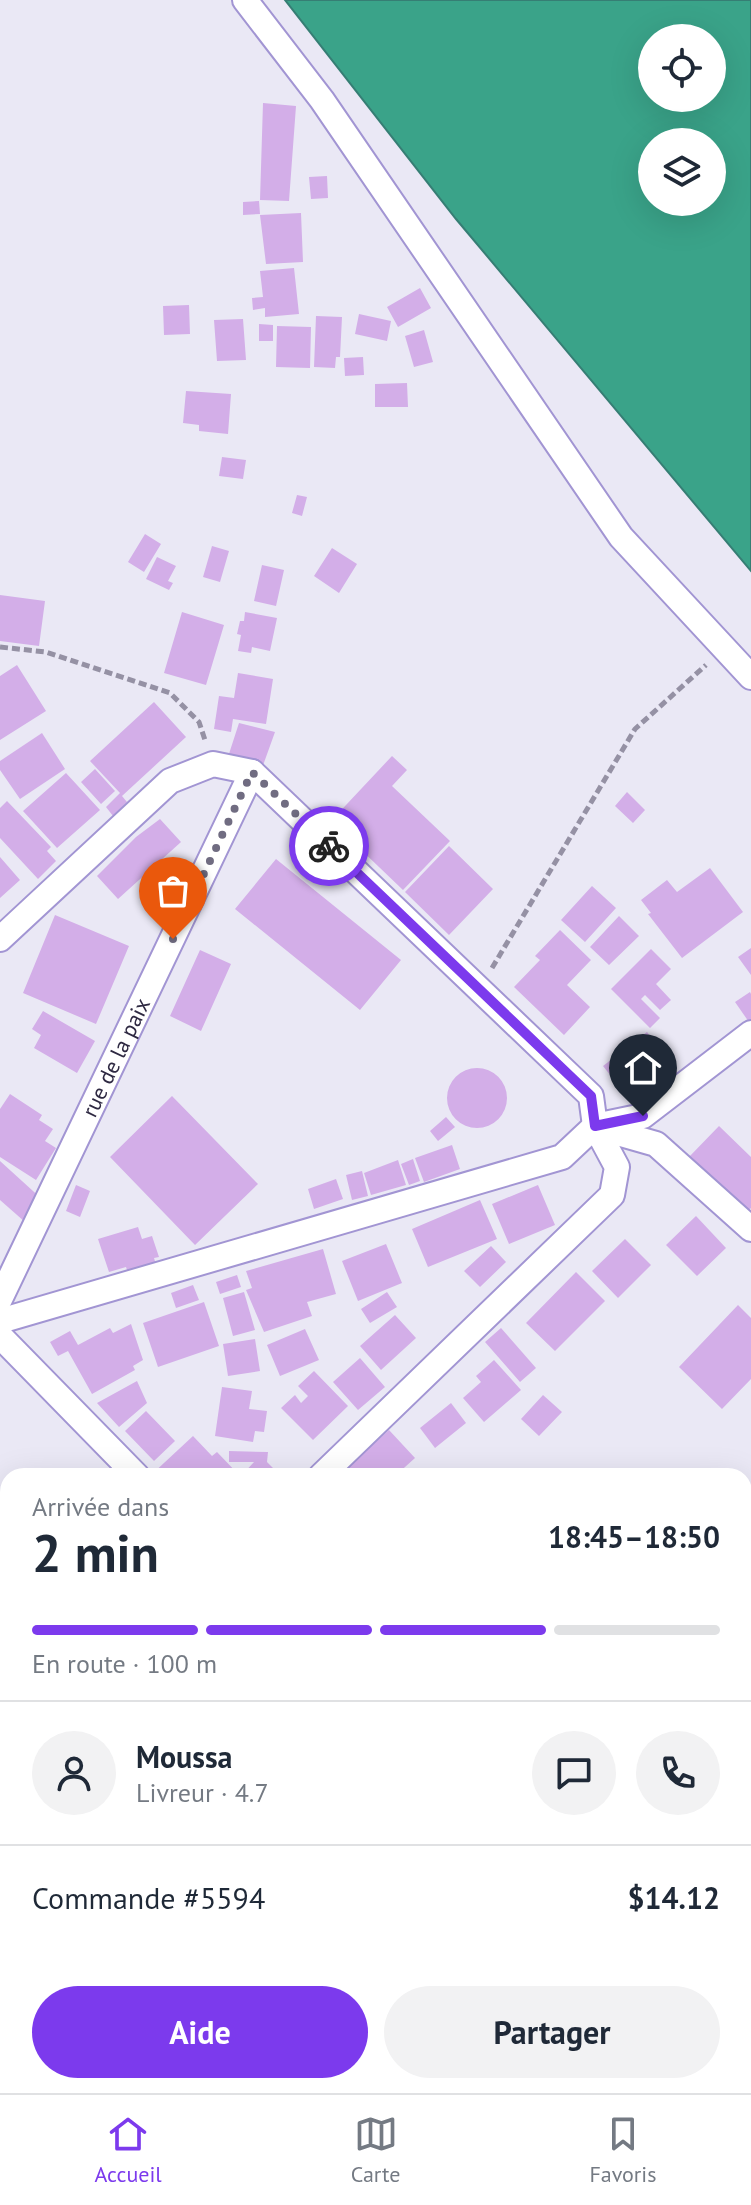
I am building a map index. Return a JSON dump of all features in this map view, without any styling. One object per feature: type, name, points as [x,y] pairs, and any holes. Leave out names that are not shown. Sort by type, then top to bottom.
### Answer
[{"type":"street","points":[[245,0],[322,100],[621,537],[751,677]]},
{"type":"street","points":[[0,939],[170,781],[213,764],[252,772],[591,1096],[595,1126],[617,1167],[612,1195],[329,1468]]},
{"type":"street","name":"rue de la paix","points":[[0,1299],[252,772]]},
{"type":"street","points":[[0,1321],[562,1157],[595,1126],[643,1116],[751,1033]]},
{"type":"street","points":[[595,1126],[656,1144],[751,1229]]},
{"type":"street","points":[[0,1336],[129,1468]]},
{"type":"path","points":[[0,647],[46,652],[170,693],[199,722],[213,764]]},
{"type":"path","points":[[480,989],[635,729],[725,649]]},
{"type":"shaded area","points":[[285,0],[751,0],[751,571],[456,219]]},
{"type":"building","points":[[263,103],[296,106],[289,201],[260,200]]},
{"type":"building","points":[[327,176],[328,198],[311,199],[309,177]]},
{"type":"building","points":[[259,201],[260,214],[243,215],[243,202]]},
{"type":"building","points":[[301,213],[303,262],[266,264],[260,215]]},
{"type":"building","points":[[294,268],[299,314],[265,317],[265,308],[253,310],[252,298],[263,297],[260,271]]},
{"type":"building","points":[[420,288],[431,308],[398,327],[387,307]]},
{"type":"building","points":[[189,305],[190,334],[164,335],[163,306]]},
{"type":"building","points":[[359,314],[391,321],[387,341],[355,334]]},
{"type":"building","points":[[316,316],[342,317],[340,357],[336,357],[335,368],[314,367]]},
{"type":"building","points":[[243,319],[246,360],[217,361],[214,320]]},
{"type":"building","points":[[259,324],[273,325],[273,341],[259,341]]},
{"type":"building","points":[[277,326],[311,327],[310,368],[276,367]]},
{"type":"building","points":[[424,330],[433,362],[414,367],[405,336]]},
{"type":"building","points":[[363,357],[364,375],[345,376],[344,358]]},
{"type":"building","points":[[407,383],[408,407],[375,407],[375,384]]},
{"type":"building","points":[[186,391],[231,394],[228,434],[199,431],[199,425],[183,423]]},
{"type":"building","points":[[222,457],[246,460],[243,479],[219,476]]},
{"type":"building","points":[[297,495],[307,497],[302,516],[292,513]]},
{"type":"building","points":[[145,534],[161,544],[144,572],[128,562]]},
{"type":"building","points":[[212,546],[229,551],[220,582],[203,577]]},
{"type":"building","points":[[332,548],[357,564],[339,593],[314,576]]},
{"type":"building","points":[[157,557],[176,566],[168,581],[173,583],[169,590],[146,579]]},
{"type":"building","points":[[262,565],[284,570],[276,606],[254,601]]},
{"type":"building","points":[[0,595],[45,601],[39,646],[0,641]]},
{"type":"building","points":[[182,612],[224,625],[206,685],[164,673]]},
{"type":"building","points":[[245,612],[277,618],[270,651],[252,647],[251,653],[238,651],[241,635],[237,634]]},
{"type":"building","points":[[17,665],[46,711],[0,740],[0,676]]},
{"type":"building","points":[[238,673],[273,679],[266,724],[233,719],[231,732],[214,729],[219,696],[234,698]]},
{"type":"building","points":[[154,702],[186,737],[122,796],[127,802],[113,816],[106,807],[120,793],[90,761]]},
{"type":"building","points":[[239,723],[275,732],[261,771],[227,760]]},
{"type":"building","points":[[42,733],[65,769],[20,799],[0,770],[0,761]]},
{"type":"building","points":[[392,756],[407,770],[392,786],[450,841],[403,890],[331,821]]},
{"type":"building","points":[[95,769],[115,791],[101,804],[81,782]]},
{"type":"building","points":[[66,773],[100,810],[57,848],[23,811]]},
{"type":"building","points":[[627,792],[645,810],[633,823],[615,806]]},
{"type":"building","points":[[7,801],[51,847],[47,851],[56,861],[38,879],[0,838],[0,808]]},
{"type":"building","points":[[160,819],[181,842],[118,899],[97,876],[136,837]]},
{"type":"building","points":[[449,846],[493,889],[449,935],[405,892]]},
{"type":"building","points":[[0,857],[20,880],[0,898]]},
{"type":"building","points":[[276,859],[401,960],[360,1010],[235,909]]},
{"type":"building","points":[[710,868],[743,912],[682,958],[641,900],[667,880],[677,892]]},
{"type":"building","points":[[592,886],[616,908],[585,942],[561,920]]},
{"type":"building","points":[[55,915],[129,946],[96,1024],[23,993]]},
{"type":"building","points":[[619,916],[639,936],[609,965],[590,947]]},
{"type":"building","points":[[560,930],[591,960],[567,985],[590,1007],[564,1035],[514,987],[540,960],[535,956]]},
{"type":"building","points":[[751,948],[751,975],[738,957]]},
{"type":"building","points":[[651,949],[671,969],[656,984],[671,1000],[660,1010],[645,995],[641,999],[660,1018],[650,1028],[611,989]]},
{"type":"building","points":[[200,950],[231,964],[201,1031],[170,1016]]},
{"type":"building","points":[[751,994],[751,1025],[735,1002]]},
{"type":"building","points":[[43,1011],[95,1041],[77,1073],[34,1048],[41,1035],[32,1029]]},
{"type":"building","points":[[647,1032],[681,1077],[638,1110],[603,1066]]},
{"type":"building","points":[[477,1068],[488,1070],[498,1077],[505,1087],[505,1109],[498,1119],[488,1126],[477,1128],[466,1126],[456,1119],[449,1109],[447,1098],[449,1087],[456,1077],[466,1070]]},
{"type":"building","points":[[10,1094],[42,1115],[39,1120],[53,1129],[45,1141],[56,1148],[36,1180],[0,1157],[0,1109]]},
{"type":"building","points":[[172,1096],[258,1184],[195,1245],[110,1157]]},
{"type":"building","points":[[446,1117],[455,1127],[438,1141],[430,1131]]},
{"type":"building","points":[[719,1126],[751,1157],[751,1208],[746,1213],[689,1157]]},
{"type":"building","points":[[452,1145],[460,1169],[424,1182],[415,1158]]},
{"type":"building","points":[[413,1159],[420,1181],[409,1185],[401,1164]]},
{"type":"building","points":[[398,1160],[406,1185],[371,1195],[364,1173]]},
{"type":"building","points":[[0,1161],[44,1201],[25,1222],[0,1200]]},
{"type":"building","points":[[362,1171],[368,1196],[352,1200],[346,1175]]},
{"type":"building","points":[[336,1179],[343,1199],[314,1209],[308,1189]]},
{"type":"building","points":[[76,1185],[90,1191],[80,1217],[66,1211]]},
{"type":"building","points":[[538,1185],[555,1225],[509,1244],[492,1204]]},
{"type":"building","points":[[480,1200],[497,1239],[428,1267],[412,1229]]},
{"type":"building","points":[[696,1216],[726,1248],[697,1276],[666,1245]]},
{"type":"building","points":[[138,1227],[142,1239],[152,1236],[159,1257],[154,1258],[157,1268],[129,1276],[126,1267],[109,1272],[98,1239]]},
{"type":"building","points":[[625,1239],[651,1265],[618,1298],[592,1271]]},
{"type":"building","points":[[386,1244],[402,1283],[358,1301],[342,1261]]},
{"type":"building","points":[[491,1246],[506,1262],[480,1287],[464,1271]]},
{"type":"building","points":[[323,1249],[336,1294],[307,1302],[312,1316],[264,1332],[246,1290],[252,1288],[246,1271]]},
{"type":"building","points":[[576,1272],[605,1301],[555,1351],[526,1323]]},
{"type":"building","points":[[237,1275],[241,1287],[220,1294],[216,1282]]},
{"type":"building","points":[[193,1285],[199,1300],[176,1308],[171,1293]]},
{"type":"building","points":[[244,1292],[255,1330],[233,1336],[223,1298]]},
{"type":"building","points":[[387,1292],[397,1307],[370,1323],[361,1309]]},
{"type":"building","points":[[204,1302],[219,1346],[158,1367],[143,1323]]},
{"type":"building","points":[[738,1305],[751,1318],[751,1379],[722,1409],[679,1367]]},
{"type":"building","points":[[395,1315],[416,1338],[381,1370],[360,1346]]},
{"type":"building","points":[[131,1324],[143,1360],[133,1366],[135,1370],[92,1394],[68,1351],[58,1356],[50,1342],[70,1331],[78,1345],[110,1328],[113,1333]]},
{"type":"building","points":[[501,1328],[536,1368],[520,1382],[485,1342]]},
{"type":"building","points":[[305,1329],[319,1360],[280,1376],[267,1345]]},
{"type":"building","points":[[255,1339],[260,1371],[228,1376],[223,1344]]},
{"type":"building","points":[[360,1358],[385,1387],[358,1410],[333,1382]]},
{"type":"building","points":[[494,1360],[521,1390],[484,1422],[463,1398],[481,1382],[476,1376]]},
{"type":"building","points":[[314,1371],[348,1406],[313,1440],[281,1408],[295,1395],[301,1403],[308,1396],[298,1386]]},
{"type":"building","points":[[137,1381],[147,1403],[119,1427],[97,1403]]},
{"type":"building","points":[[222,1387],[252,1391],[249,1409],[267,1411],[264,1432],[255,1431],[253,1442],[215,1436]]},
{"type":"building","points":[[543,1395],[562,1412],[539,1436],[521,1419]]},
{"type":"building","points":[[451,1403],[466,1423],[435,1448],[420,1428]]},
{"type":"building","points":[[146,1411],[175,1441],[154,1461],[125,1431]]},
{"type":"building","points":[[389,1430],[415,1458],[404,1468],[346,1468]]},
{"type":"building","points":[[193,1436],[212,1456],[217,1452],[232,1468],[159,1468]]},
{"type":"building","points":[[229,1451],[268,1452],[267,1462],[273,1468],[248,1468],[254,1462],[229,1462]]},
{"type":"way so far","points":[[173,939],[252,772],[329,846]]},
{"type":"route","points":[[329,846],[591,1096],[595,1126],[643,1116]]}]
